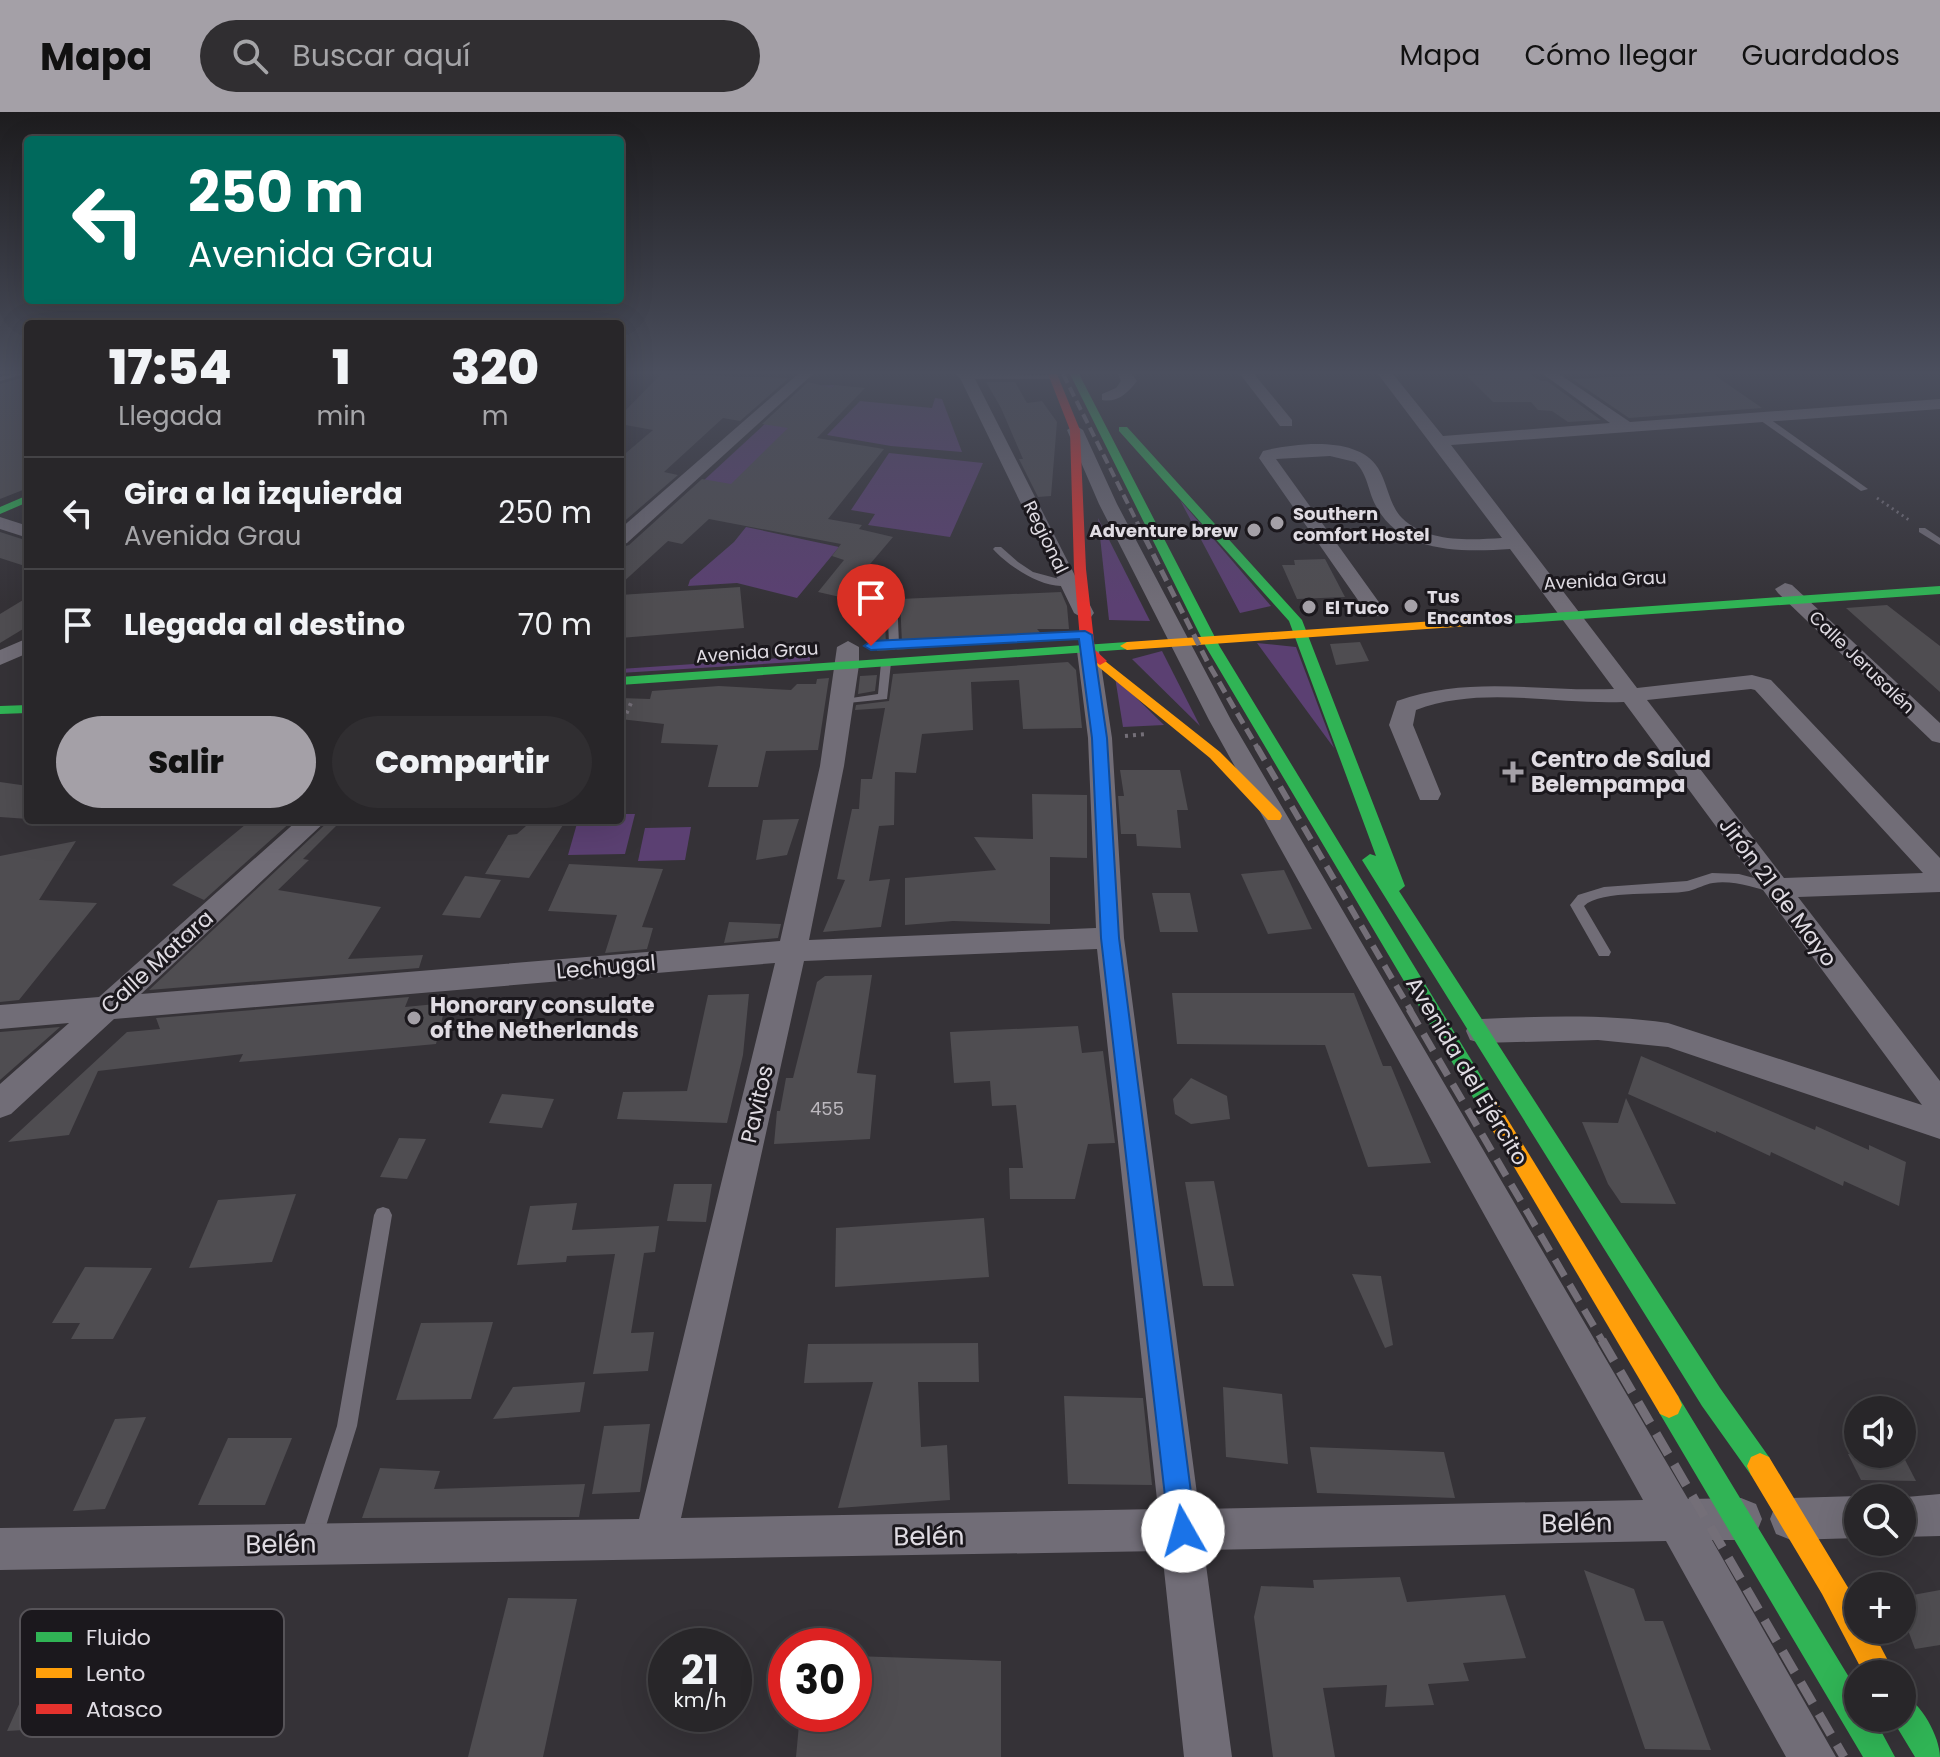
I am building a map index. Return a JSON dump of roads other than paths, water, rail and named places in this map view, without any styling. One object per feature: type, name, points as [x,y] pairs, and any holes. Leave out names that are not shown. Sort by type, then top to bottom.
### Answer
[{"type":"main road","points":[[1076,451],[1084,613],[1089,642],[1238,776],[1274,816]]},
{"type":"main road","name":"Avenida del Ejército","points":[[1113,451],[1213,647],[1880,1757]]},
{"type":"main road","points":[[1134,451],[1202,589],[1228,651],[1252,678],[1280,722]]},
{"type":"main road","points":[[1142,451],[1298,627],[1408,917]]},
{"type":"main road","points":[[0,500],[24,489]]},
{"type":"main road","points":[[0,511],[24,500]]},
{"type":"main road","name":"Avenida Grau","points":[[1298,627],[1790,594],[1940,579]]},
{"type":"main road","points":[[1202,589],[1240,652]]},
{"type":"main road","name":"Avenida Grau","points":[[1790,594],[1940,590]]},
{"type":"main road","name":"Avenida Grau","points":[[1298,627],[1376,612],[1565,610]]},
{"type":"main road","points":[[1089,642],[1298,627]]},
{"type":"main road","name":"Avenida Grau","points":[[624,681],[848,656],[894,644],[1089,642]]},
{"type":"main road","name":"Avenida Grau","points":[[624,663],[848,656],[886,663],[1089,642]]},
{"type":"main road","points":[[0,710],[24,709]]},
{"type":"main road","name":"Avenida del Ejército","points":[[1357,839],[1711,1397],[1756,1459],[1824,1571],[1871,1660]]},
{"type":"main road","name":"Avenida del Ejército","points":[[1711,1397],[1743,1475]]},
{"type":"main road","name":"Avenida del Ejército","points":[[1812,1588],[1865,1650]]},
{"type":"main road","points":[[1916,1731],[1932,1757]]},
{"type":"street","points":[[624,535],[719,451]]},
{"type":"street","name":"Regional","points":[[1002,451],[1084,613]]},
{"type":"street","name":"Avenida del Ejército","points":[[1084,451],[1191,666],[1274,816],[1619,1414],[1812,1757]]},
{"type":"street","name":"Jirón 21 de Mayo","points":[[1446,451],[1940,1105]]},
{"type":"street","points":[[1376,612],[1267,458],[1269,455],[1352,454],[1366,463],[1386,510],[1397,524],[1444,543],[1472,546],[1515,543]]},
{"type":"street","points":[[0,523],[24,531]]},
{"type":"street","name":"Calle Jerusalén","points":[[1790,594],[1940,736]]},
{"type":"street","points":[[1089,642],[1100,738],[1110,938],[1208,1757]]},
{"type":"street","points":[[0,659],[24,646]]},
{"type":"street","name":"Pavitos","points":[[655,1540],[792,951],[832,766],[848,656]]},
{"type":"street","points":[[1429,794],[1401,725],[1405,706],[1424,697],[1460,692],[1629,694],[1752,682],[1763,685],[1940,875]]},
{"type":"street","name":"Calle Matara","points":[[0,1104],[310,824]]},
{"type":"street","points":[[1775,888],[1940,882]]},
{"type":"street","name":"Lechugal","points":[[0,1017],[103,1011],[792,951],[1110,938]]},
{"type":"street","points":[[1481,1031],[1608,1029],[1668,1035],[1940,1125]]},
{"type":"street","points":[[1916,1516],[1940,1515]]},
{"type":"street","name":"Belén","points":[[0,1549],[1620,1522],[1785,1527],[1844,1519]]},
{"type":"lane","points":[[1810,451],[1864,489]]},
{"type":"lane","points":[[1922,530],[1940,542]]},
{"type":"lane","points":[[998,549],[1016,568],[1038,579],[1069,583]]},
{"type":"lane","points":[[892,597],[894,644]]},
{"type":"lane","points":[[842,702],[883,697],[886,663]]},
{"type":"lane","points":[[1604,952],[1577,905],[1583,898],[1604,892],[1688,886],[1712,878],[1739,879],[1775,888]]},
{"type":"lane","points":[[309,1543],[347,1426],[383,1215]]},
{"type":"railway","points":[[1101,451],[1145,538]]},
{"type":"railway","points":[[1145,538],[1208,663],[1258,749]]},
{"type":"railway","points":[[1257,747],[1411,1011]]},
{"type":"railway","points":[[1409,1009],[1603,1342]]},
{"type":"railway","points":[[1602,1340],[1844,1757]]},
{"type":"place","name":"Southern comfort Hostel","points":[[1277,523]]},
{"type":"place","name":"Adventure brew","points":[[1254,530]]},
{"type":"place","name":"Tus Encantos","points":[[1411,606]]},
{"type":"place","name":"El Tuco","points":[[1309,607]]},
{"type":"place","name":"Centro de Salud Belempampa","points":[[1513,772]]},
{"type":"place","name":"Honorary consulate of the Netherlands","points":[[414,1018]]}]
